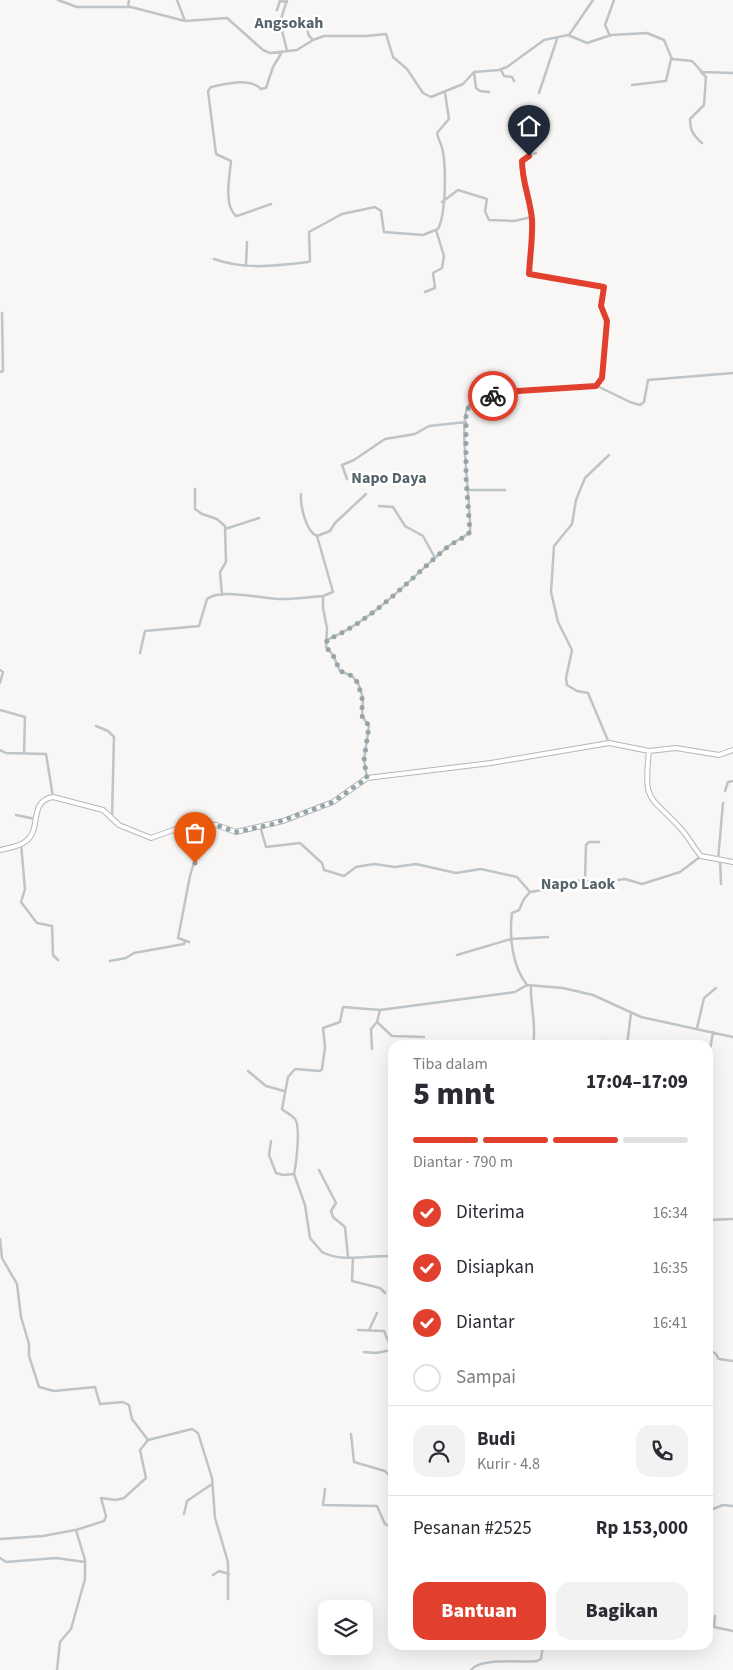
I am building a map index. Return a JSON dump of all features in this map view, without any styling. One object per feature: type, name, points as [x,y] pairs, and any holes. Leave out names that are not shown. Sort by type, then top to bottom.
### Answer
[{"type":"street","points":[[58,0],[77,7],[128,7],[185,22],[227,18],[263,50],[270,53],[301,48],[313,40],[328,36],[386,34],[394,57],[407,69],[423,93],[431,97],[445,93],[463,84],[474,72],[501,70],[540,42],[569,35],[593,0]]},
{"type":"street","points":[[128,7],[129,0]]},
{"type":"street","points":[[177,0],[185,22]]},
{"type":"street","points":[[610,36],[605,25],[614,0]]},
{"type":"street","points":[[277,10],[280,2],[287,1],[280,25],[287,51]]},
{"type":"street","points":[[264,22],[266,25],[280,25]]},
{"type":"street","points":[[306,25],[309,36],[313,40]]},
{"type":"street","points":[[569,35],[585,43],[610,36],[640,32],[660,36],[668,45],[671,59],[666,81],[632,85]]},
{"type":"street","points":[[539,93],[556,39]]},
{"type":"street","points":[[270,53],[276,50]]},
{"type":"street","points":[[271,204],[236,216],[232,212],[227,186],[231,160],[216,154],[208,91],[210,87],[230,84],[253,83],[261,89],[266,88],[273,67],[282,52]]},
{"type":"street","points":[[671,59],[692,61],[706,77],[704,105],[690,120],[693,134],[702,143]]},
{"type":"street","points":[[501,70],[504,76],[512,76],[514,81]]},
{"type":"street","points":[[474,72],[476,88],[480,91],[488,92]]},
{"type":"street","points":[[700,72],[733,73]]},
{"type":"street","points":[[425,292],[434,290],[435,281],[433,273],[442,268],[444,259],[436,230],[441,220],[443,152],[437,133],[449,119],[445,93]]},
{"type":"street","points":[[536,152],[522,161],[523,180],[532,217],[532,256],[529,274],[605,288],[601,306],[607,321],[602,378],[597,386]]},
{"type":"street","points":[[442,202],[458,190],[487,199],[485,211],[489,220],[514,221],[532,217]]},
{"type":"street","points":[[214,259],[230,265],[266,267],[308,262],[310,261],[309,232],[342,214],[375,206],[381,211],[384,232],[419,235],[436,230]]},
{"type":"street","points":[[246,266],[247,242]]},
{"type":"street","points":[[0,376],[2,372],[2,313]]},
{"type":"street","points":[[327,640],[360,623],[454,542],[470,532],[467,490],[467,407],[480,399],[518,391],[597,386],[640,405],[644,402],[648,380],[733,373]]},
{"type":"street","points":[[347,479],[342,465],[354,460],[379,442],[415,434],[429,426],[466,422]]},
{"type":"street","points":[[609,455],[585,478],[576,500],[572,524],[554,546],[550,580],[558,622],[572,650],[566,678],[567,685],[577,691],[588,693],[609,744]]},
{"type":"street","points":[[195,489],[195,509],[202,514],[217,519],[225,529],[226,562],[220,572],[222,595]]},
{"type":"street","points":[[467,490],[505,490]]},
{"type":"street","points":[[140,653],[144,631],[187,625],[198,627],[208,597],[222,595],[282,599],[323,596],[333,592],[317,536],[311,532],[303,510],[301,494]]},
{"type":"street","points":[[317,536],[330,531],[335,523],[366,494]]},
{"type":"street","points":[[379,506],[393,507],[405,526],[424,536],[435,558]]},
{"type":"street","points":[[225,529],[259,518]]},
{"type":"street","points":[[323,596],[326,647],[333,655],[340,671],[352,676],[360,688],[362,716],[369,726],[364,760],[367,778]]},
{"type":"street","points":[[0,670],[3,672],[0,683]]},
{"type":"street","points":[[0,710],[25,717],[24,753]]},
{"type":"street","points":[[96,726],[108,731],[114,737],[112,818]]},
{"type":"street","points":[[0,850],[21,844],[30,837],[39,806],[45,799],[53,797],[98,808],[123,827],[148,838],[188,824],[216,825],[236,832],[282,821],[333,802],[367,778],[490,763],[609,744],[648,751],[676,748],[719,755],[733,750]]},
{"type":"street","points":[[0,750],[6,753],[46,756],[53,797]]},
{"type":"street","points":[[648,751],[646,781],[650,798],[682,829],[701,856],[733,862]]},
{"type":"street","points":[[725,790],[728,782],[733,781]]},
{"type":"street","points":[[721,884],[719,860],[723,803]]},
{"type":"street","points":[[16,814],[35,819]]},
{"type":"street","points":[[110,961],[126,958],[134,953],[171,948],[187,942],[178,938],[190,876],[196,856],[188,824]]},
{"type":"street","points":[[260,826],[266,847],[300,843],[322,863],[324,870],[344,876],[356,867],[374,864],[395,867],[416,864],[456,873],[481,869],[517,877],[530,892]]},
{"type":"street","points":[[585,880],[586,845],[589,842],[599,842]]},
{"type":"street","points":[[21,844],[25,889],[21,902],[37,923],[52,926],[53,955],[58,960]]},
{"type":"street","points":[[534,1040],[529,985],[521,976],[511,939],[512,913],[520,910],[524,899],[530,892],[556,888],[585,880],[606,882],[625,879],[642,884],[680,872],[701,856]]},
{"type":"street","points":[[458,954],[511,939],[548,937]]},
{"type":"street","points":[[388,1256],[375,1255],[353,1258],[324,1254],[310,1238],[306,1211],[294,1174],[298,1130],[294,1118],[283,1110],[284,1091],[288,1077],[296,1070],[320,1071],[322,1069],[325,1047],[323,1028],[340,1022],[343,1007],[380,1010],[516,992],[529,985],[563,988],[593,995],[631,1013],[733,1037]]},
{"type":"street","points":[[697,1028],[704,998],[716,988]]},
{"type":"street","points":[[372,1049],[371,1029],[377,1022],[380,1010]]},
{"type":"street","points":[[628,1040],[631,1013]]},
{"type":"street","points":[[377,1022],[384,1031],[392,1036],[424,1037]]},
{"type":"street","points":[[712,1040],[713,1032]]},
{"type":"street","points":[[248,1071],[266,1086],[284,1091]]},
{"type":"street","points":[[271,1141],[268,1155],[277,1174],[294,1174]]},
{"type":"street","points":[[319,1170],[336,1203],[331,1211],[332,1215],[345,1227],[348,1256]]},
{"type":"street","points":[[713,1220],[733,1219]]},
{"type":"street","points":[[0,1239],[2,1258],[17,1284],[21,1317],[28,1339],[37,1385],[41,1389],[54,1390],[95,1387],[100,1404],[123,1402],[129,1405],[132,1419],[148,1440]]},
{"type":"street","points":[[353,1258],[352,1281],[380,1288],[385,1293]]},
{"type":"street","points":[[369,1330],[377,1312]]},
{"type":"street","points":[[358,1330],[386,1332],[388,1338]]},
{"type":"street","points":[[364,1352],[376,1353],[388,1351]]},
{"type":"street","points":[[713,1352],[718,1359],[733,1361]]},
{"type":"street","points":[[0,1539],[43,1536],[76,1530],[104,1521],[106,1516],[101,1498],[116,1500],[124,1498],[146,1478],[140,1450],[148,1440],[194,1429],[198,1433],[212,1484],[215,1518],[222,1536],[229,1574],[228,1599]]},
{"type":"street","points":[[351,1434],[354,1462],[385,1471],[388,1474]]},
{"type":"street","points":[[184,1514],[187,1501],[212,1484]]},
{"type":"street","points":[[324,1489],[323,1505],[377,1506],[388,1527]]},
{"type":"street","points":[[713,1509],[723,1505],[733,1506]]},
{"type":"street","points":[[57,1670],[60,1642],[71,1629],[85,1579],[85,1562],[76,1530]]},
{"type":"street","points":[[0,1558],[6,1562],[56,1558],[85,1562]]},
{"type":"street","points":[[213,1575],[219,1571],[229,1574]]},
{"type":"street","points":[[715,1616],[714,1626],[733,1631]]},
{"type":"street","points":[[471,1670],[475,1665],[484,1662],[537,1661],[541,1659],[542,1650]]},
{"type":"way so far","points":[[195,863],[196,856],[188,824],[216,825],[236,832],[273,824],[333,802],[367,778],[364,760],[369,726],[362,716],[360,688],[355,678],[349,673],[340,671],[333,655],[326,647],[327,640],[360,623],[410,582],[445,549],[468,535],[470,528],[466,478],[466,411],[467,407],[472,403],[493,396]]},
{"type":"district","name":"Angsokah","points":[[289,22]]},
{"type":"district","name":"Napo Daya","points":[[389,477]]},
{"type":"district","name":"Napo Laok","points":[[578,883]]},
{"type":"route","points":[[493,396],[518,391],[573,386],[597,386],[602,378],[607,321],[601,306],[604,287],[529,274],[532,256],[532,217],[523,180],[522,161],[529,156]]}]
